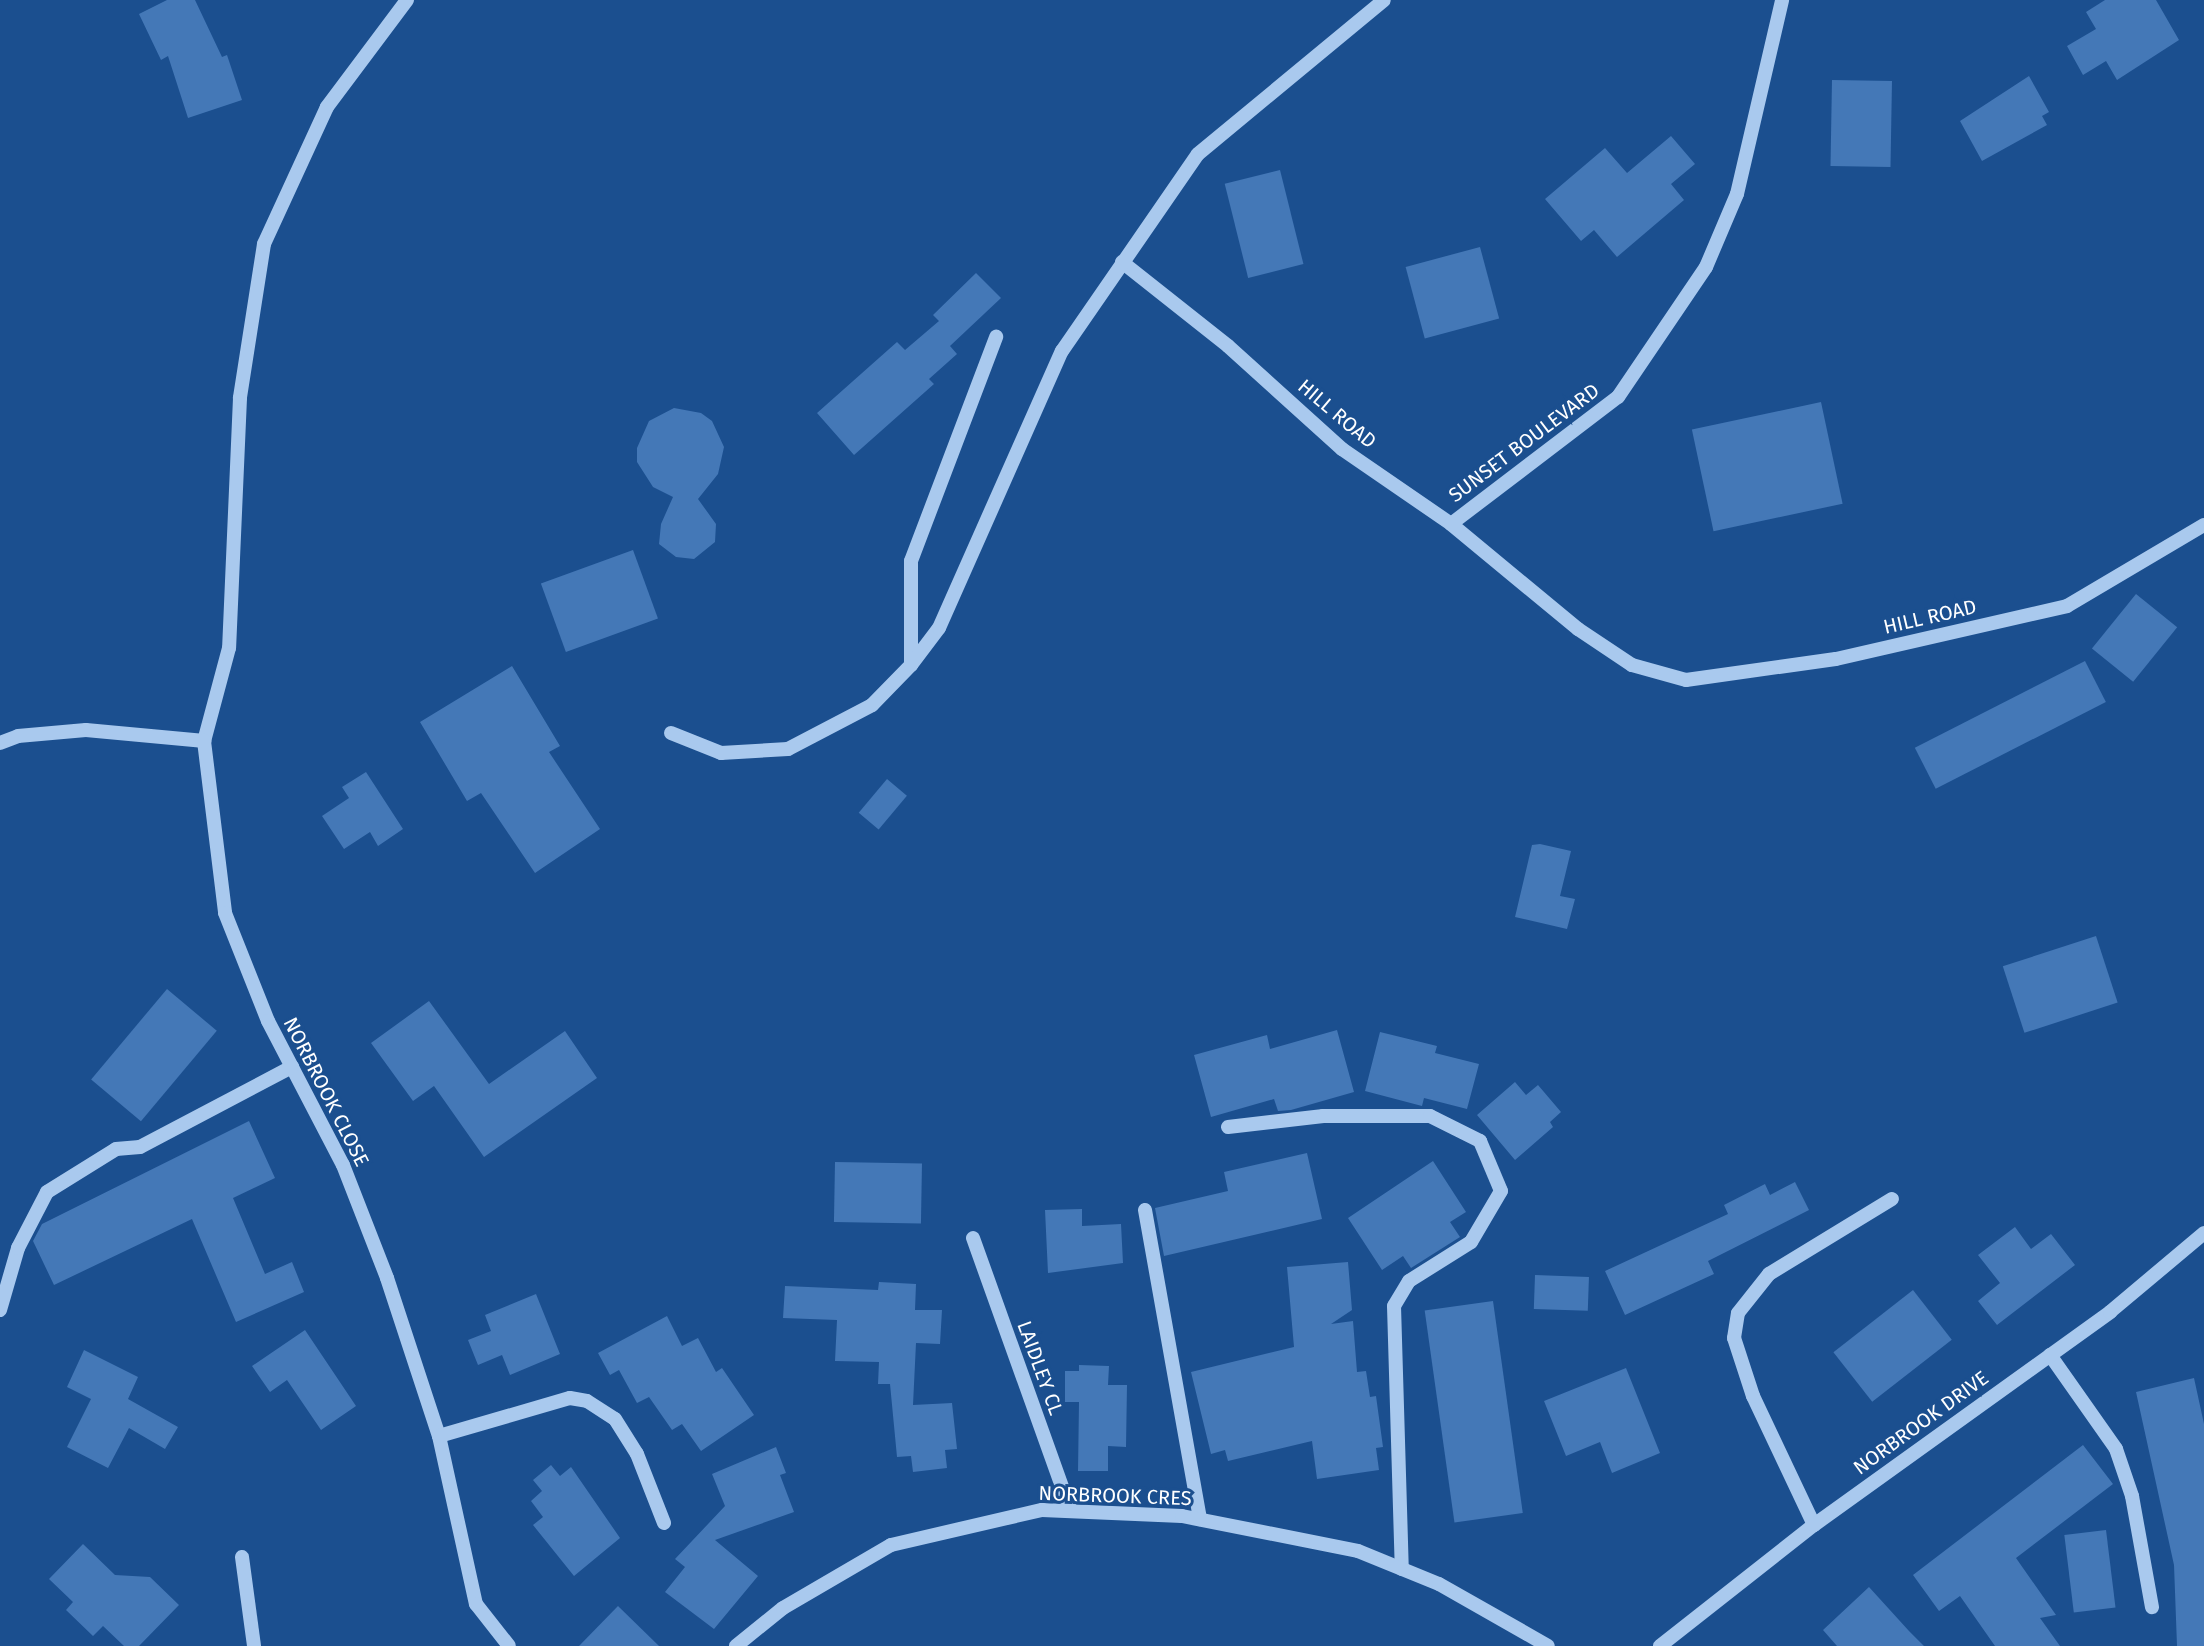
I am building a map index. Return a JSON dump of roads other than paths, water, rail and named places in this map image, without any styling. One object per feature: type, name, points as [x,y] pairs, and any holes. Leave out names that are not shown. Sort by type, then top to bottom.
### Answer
[{"type":"street","points":[[0,743],[18,736],[86,730],[204,741],[229,648],[240,398],[264,244],[327,107],[407,0]]},
{"type":"street","points":[[671,733],[721,753],[788,749],[872,705],[911,665],[939,628],[1062,351],[1198,154],[1384,0]]},
{"type":"street","name":"SUNSET BOULEVARD","points":[[1451,524],[1618,397],[1706,267],[1737,194],[1782,0]]},
{"type":"street","name":"HILL ROAD","points":[[1122,262],[1228,346],[1342,449],[1451,524],[1578,629],[1632,665],[1686,680],[1836,659],[2067,606],[2204,525]]},
{"type":"street","points":[[911,665],[911,561],[996,337]]},
{"type":"street","name":"NORBROOK CLOSE","points":[[204,741],[225,913],[292,1067],[343,1165],[439,1436],[476,1604],[509,1646]]},
{"type":"street","points":[[0,1310],[18,1248],[47,1192],[106,1154],[140,1147],[292,1067]]},
{"type":"street","points":[[1228,1127],[1323,1116],[1430,1116],[1480,1141],[1501,1191],[1471,1242],[1409,1281],[1394,1306],[1402,1569]]},
{"type":"street","points":[[1814,1525],[1753,1396],[1734,1338],[1738,1313],[1769,1274],[1892,1199]]},
{"type":"street","points":[[1145,1210],[1200,1519]]},
{"type":"street","name":"NORBROOK DRIVE","points":[[1660,1646],[1814,1525],[2050,1355],[2204,1233]]},
{"type":"street","name":"LAIDLEY CL","points":[[973,1238],[1071,1511]]},
{"type":"street","points":[[2050,1355],[2116,1449],[2132,1496],[2152,1607]]},
{"type":"street","points":[[439,1436],[570,1398],[587,1401],[615,1419],[637,1454],[664,1523]]},
{"type":"street","name":"NORBROOK CRES","points":[[736,1646],[783,1608],[891,1545],[1042,1510],[1200,1519],[1358,1551],[1439,1584],[1548,1646]]},
{"type":"street","points":[[242,1557],[254,1646]]}]
